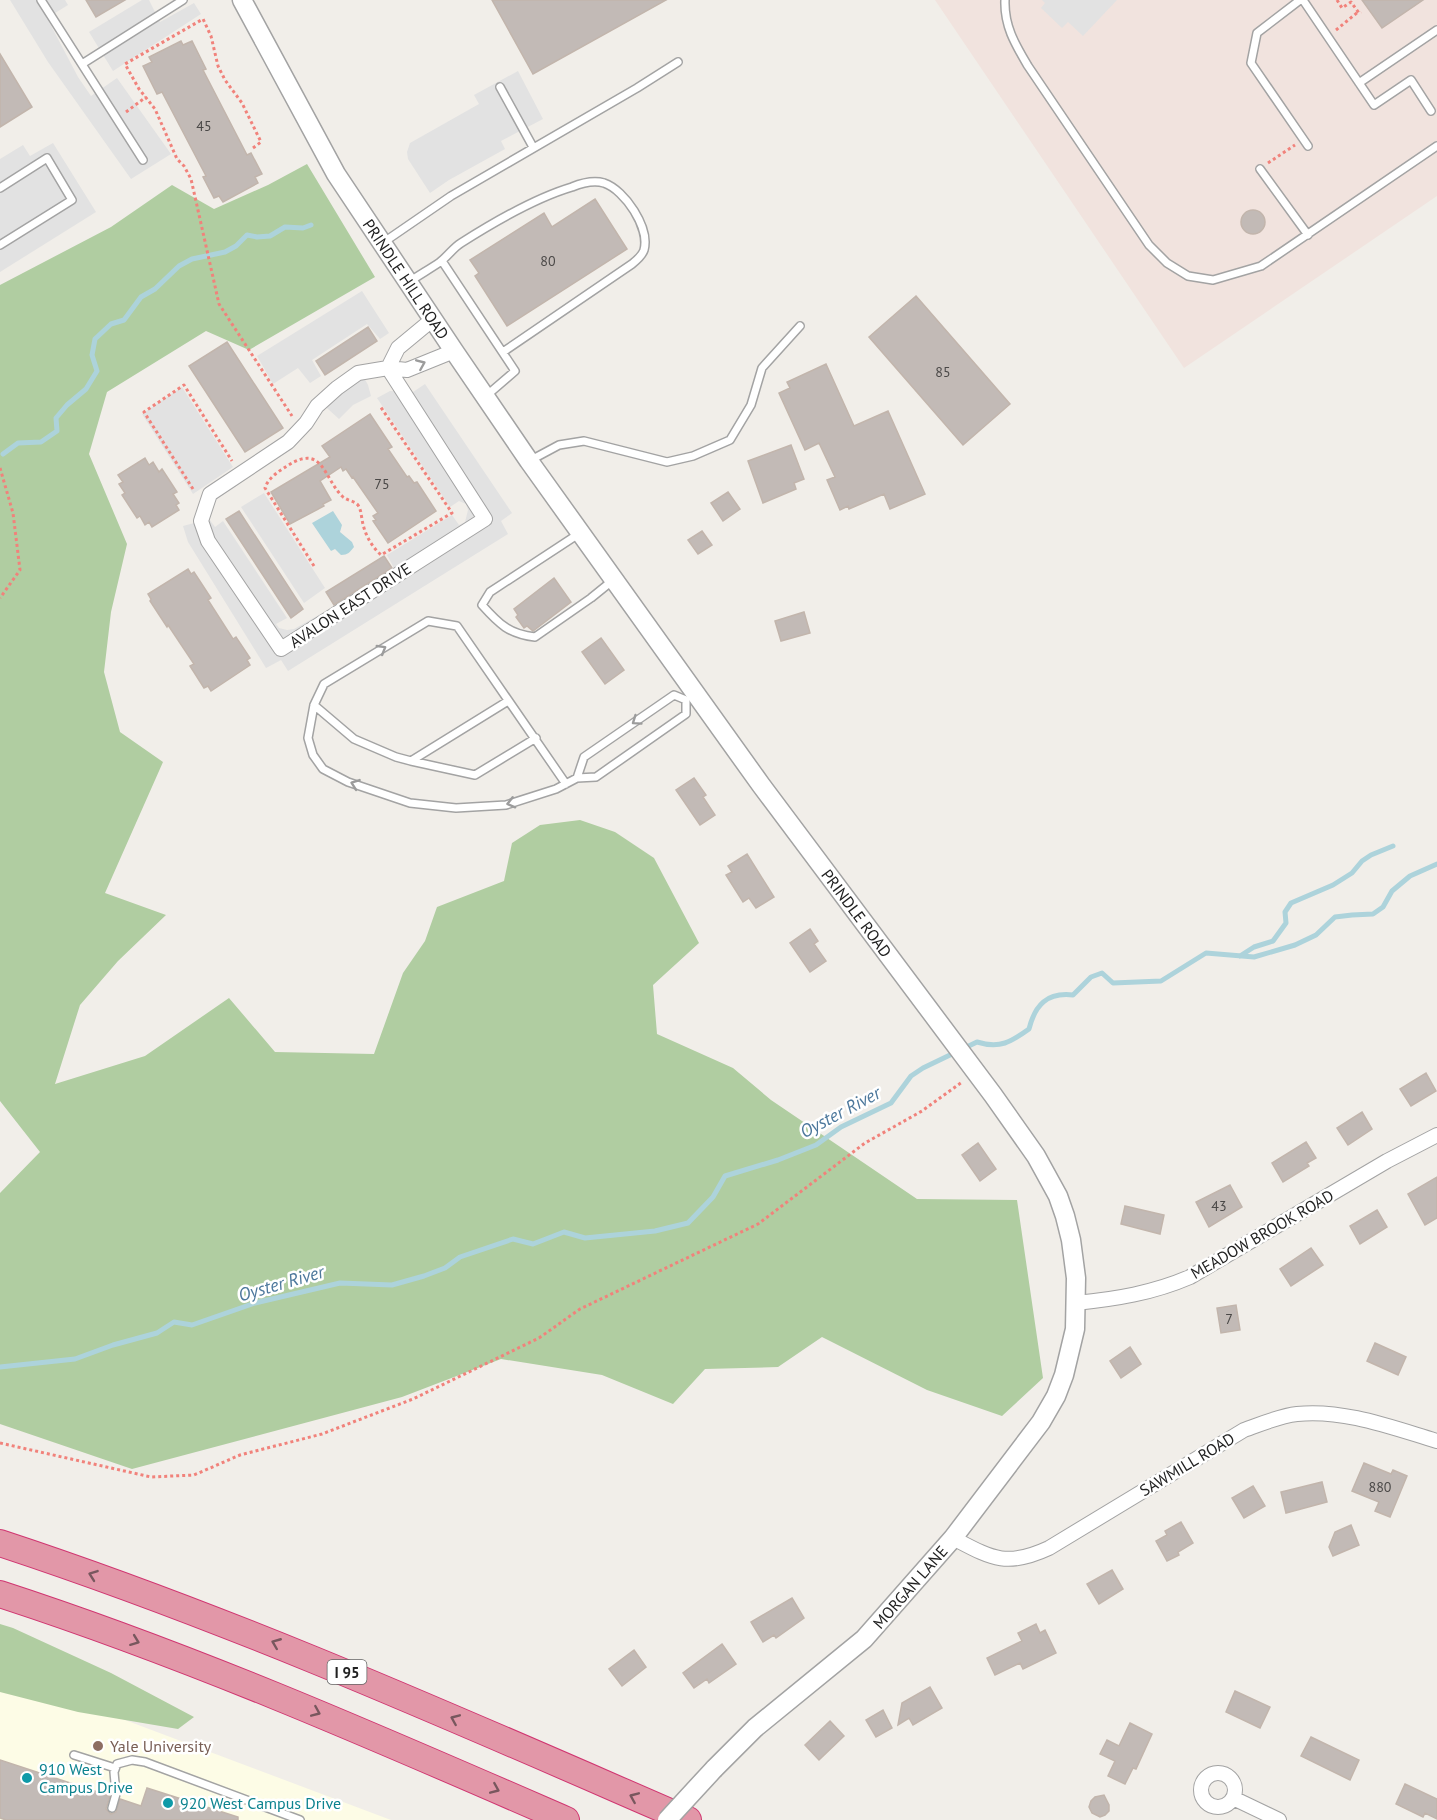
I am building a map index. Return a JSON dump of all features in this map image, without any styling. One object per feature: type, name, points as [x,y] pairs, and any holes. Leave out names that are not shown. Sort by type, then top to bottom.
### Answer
[{"type":"highway","name":"I 95","points":[[0,1543],[177,1605],[309,1656],[688,1820]]},
{"type":"highway","points":[[0,1594],[235,1679],[566,1820]]},
{"type":"street","name":"PRINDLE HILL ROAD","points":[[242,0],[336,174],[485,397],[585,539]]},
{"type":"street","points":[[388,368],[398,348],[433,319]]},
{"type":"street","name":"AVALON EAST DRIVE","points":[[388,368],[485,519],[281,649],[208,541],[201,521],[210,494],[288,442],[306,423],[317,406],[337,388],[358,374],[388,368],[407,370],[454,351]]},
{"type":"street","name":"PRINDLE ROAD","points":[[585,539],[691,697],[973,1069],[1036,1156],[1058,1196],[1071,1240],[1076,1303]]},
{"type":"street","name":"MEADOW BROOK ROAD","points":[[1076,1303],[1110,1300],[1163,1288],[1190,1277],[1437,1134]]},
{"type":"street","name":"MORGAN LANE","points":[[667,1820],[755,1728],[864,1639],[953,1538],[1035,1430],[1056,1396],[1070,1355],[1075,1329],[1076,1303]]},
{"type":"street","name":"SAWMILL ROAD","points":[[953,1538],[989,1557],[1017,1559],[1033,1556],[1244,1430],[1270,1420],[1297,1414],[1339,1415],[1437,1441]]},
{"type":"street","points":[[1233,1798],[1279,1820]]},
{"type":"lane","points":[[41,0],[143,160]]},
{"type":"lane","points":[[82,64],[183,0]]},
{"type":"lane","points":[[1005,0],[1005,16],[1014,44],[1028,66],[1149,245],[1167,263],[1188,276],[1213,280],[1261,266],[1437,146]]},
{"type":"lane","points":[[1306,142],[1251,63],[1257,33],[1302,0],[1374,105],[1411,81],[1431,111]]},
{"type":"lane","points":[[1359,83],[1437,30]]},
{"type":"lane","points":[[382,244],[451,196],[678,62]]},
{"type":"lane","points":[[500,87],[533,147]]},
{"type":"lane","points":[[0,188],[47,158],[72,200],[0,245]]},
{"type":"lane","points":[[1260,169],[1308,235]]},
{"type":"lane","points":[[408,282],[442,261],[459,244],[525,207],[583,183],[601,182],[614,188],[628,202],[643,231],[644,250],[638,259],[503,352]]},
{"type":"lane","points":[[442,261],[515,371],[485,397]]},
{"type":"lane","points":[[529,461],[549,448],[584,441],[667,462],[693,456],[730,440],[751,405],[762,368],[800,326]]},
{"type":"lane","points":[[585,539],[490,592],[482,605],[499,625],[520,635],[535,637],[614,580]]},
{"type":"lane","points":[[566,784],[457,626],[428,621],[324,684],[314,705],[308,738],[313,755],[323,769],[348,782],[410,803],[456,808],[506,805],[556,789],[566,784],[577,778],[596,777],[686,714],[691,697],[674,695],[584,757],[577,778]]},
{"type":"lane","points":[[411,761],[508,701]]},
{"type":"lane","points":[[314,705],[354,739],[396,758],[475,775],[536,738]]},
{"type":"lane","points":[[74,1755],[115,1768]]},
{"type":"lane","points":[[112,1808],[116,1794],[115,1768],[117,1764],[132,1760],[145,1762],[300,1820]]},
{"type":"path","points":[[1328,36],[1360,12],[1351,2],[1342,8],[1336,0]]},
{"type":"path","points":[[253,148],[261,142],[238,97],[221,73],[214,57],[211,36],[202,19],[125,64],[155,109],[177,159],[188,172],[195,192],[219,304],[289,409],[294,422]]},
{"type":"path","points":[[117,119],[146,97]]},
{"type":"path","points":[[1260,169],[1306,142]]},
{"type":"path","points":[[193,489],[144,412],[184,385],[237,467]]},
{"type":"path","points":[[314,566],[265,488],[275,474],[299,459],[316,460],[341,495],[356,503],[361,512],[367,536],[381,555],[452,513],[380,406]]},
{"type":"path","points":[[0,468],[14,513],[20,570],[0,597]]},
{"type":"path","points":[[0,1443],[151,1477],[194,1475],[240,1455],[322,1434],[413,1399],[539,1338],[580,1310],[758,1224],[865,1143],[922,1111],[973,1069]]},
{"type":"shaded area","points":[[10,0],[65,0],[68,5],[47,18],[78,77],[91,96],[117,78],[171,154],[131,179],[48,62]]},
{"type":"shaded area","points":[[142,0],[149,0],[160,22],[194,3],[201,14],[113,71],[89,32]]},
{"type":"shaded area","points":[[935,0],[1437,0],[1437,196],[1184,368]]},
{"type":"shaded area","points":[[1042,0],[1117,0],[1083,36],[1068,22],[1062,28],[1041,8],[1045,3]]},
{"type":"shaded area","points":[[518,71],[543,119],[501,141],[505,149],[430,193],[408,159],[407,152],[410,143],[479,104],[474,95]]},
{"type":"shaded area","points":[[53,143],[96,212],[0,272],[0,159],[23,145],[30,156]]},
{"type":"shaded area","points":[[362,291],[389,333],[380,339],[367,324],[312,360],[321,376],[310,383],[298,368],[273,384],[257,356]]},
{"type":"shaded area","points":[[358,366],[371,396],[353,405],[339,419],[317,399]]},
{"type":"shaded area","points":[[425,384],[512,513],[501,521],[508,534],[288,671],[281,660],[266,668],[188,542],[183,526],[209,519],[215,527],[223,521],[287,618],[276,624],[279,628],[294,629],[335,606],[394,568],[387,555],[452,515],[459,525],[465,522],[468,510],[466,504],[459,501],[450,507],[377,398],[390,391],[413,392]]},
{"type":"shaded area","points":[[182,387],[233,467],[193,494],[142,414]]},
{"type":"shaded area","points":[[264,493],[325,588],[304,603],[241,507]]},
{"type":"shaded area","name":"Yale University","points":[[0,1673],[391,1820],[0,1820]]},
{"type":"green space","points":[[307,164],[375,277],[249,350],[206,331],[107,392],[89,454],[127,544],[111,612],[104,672],[120,732],[163,762],[105,893],[166,915],[118,961],[80,1005],[55,1084],[145,1056],[229,998],[275,1052],[374,1054],[403,973],[425,941],[437,907],[504,881],[512,843],[540,825],[580,820],[615,832],[654,858],[699,943],[653,985],[657,1034],[733,1068],[771,1100],[917,1199],[1017,1200],[1043,1378],[1002,1416],[927,1390],[822,1337],[778,1367],[705,1369],[673,1404],[602,1375],[501,1359],[402,1397],[132,1469],[0,1424],[0,1193],[40,1152],[0,1101],[0,285],[111,227],[172,185],[214,209],[268,185]]},
{"type":"green space","points":[[0,1624],[111,1673],[194,1717],[178,1729],[78,1712],[0,1692]]},
{"type":"water","points":[[333,511],[342,525],[340,532],[352,542],[354,547],[350,552],[341,555],[335,549],[331,551],[312,523]]},
{"type":"building","points":[[86,0],[125,0],[96,17]]},
{"type":"building","points":[[492,0],[666,0],[533,74]]},
{"type":"building","points":[[1362,0],[1423,0],[1382,28]]},
{"type":"building","points":[[181,41],[183,45],[192,41],[206,69],[203,70],[247,155],[251,153],[262,174],[255,177],[258,183],[223,202],[219,196],[214,198],[203,177],[206,176],[162,92],[157,94],[143,66],[152,62],[149,57]]},
{"type":"building","points":[[0,54],[32,107],[0,127]]},
{"type":"building","points":[[595,199],[627,249],[507,326],[475,276],[479,273],[470,260],[544,213],[552,227]]},
{"type":"building","points":[[1253,210],[1258,211],[1264,217],[1264,227],[1258,233],[1253,234],[1248,233],[1242,227],[1241,222],[1242,217],[1248,211]]},
{"type":"building","points":[[916,296],[1010,404],[963,445],[869,337]]},
{"type":"building","points":[[368,327],[377,341],[325,375],[316,361]]},
{"type":"building","points":[[227,342],[283,428],[245,452],[189,366]]},
{"type":"building","points":[[826,364],[854,426],[888,411],[925,494],[890,509],[884,494],[849,509],[848,506],[840,510],[827,480],[835,477],[819,443],[805,450],[779,393],[790,388],[787,382]]},
{"type":"building","points":[[370,414],[392,447],[388,449],[407,477],[409,476],[414,483],[417,482],[436,511],[388,543],[373,521],[376,520],[373,516],[378,513],[353,477],[341,467],[320,481],[331,500],[290,524],[271,492],[330,457],[322,446]]},
{"type":"building","points":[[791,445],[804,479],[794,483],[796,489],[763,503],[748,461]]},
{"type":"building","points":[[145,458],[149,465],[153,462],[159,472],[162,469],[177,492],[173,494],[179,503],[176,505],[179,510],[152,527],[149,522],[145,525],[140,516],[137,518],[122,495],[125,493],[119,484],[123,482],[118,475]]},
{"type":"building","points":[[728,492],[740,509],[723,521],[711,503]]},
{"type":"building","points":[[239,511],[303,609],[291,618],[226,519]]},
{"type":"building","points":[[702,531],[712,545],[698,554],[688,540]]},
{"type":"building","points":[[384,556],[392,568],[334,605],[326,592]]},
{"type":"building","points":[[188,569],[191,574],[194,572],[211,598],[208,600],[233,639],[236,637],[250,658],[247,660],[250,665],[211,691],[208,686],[204,688],[190,666],[194,664],[168,625],[167,627],[148,594]]},
{"type":"building","points":[[554,578],[571,602],[533,631],[527,626],[524,628],[516,617],[518,615],[514,609]]},
{"type":"building","points":[[804,612],[810,633],[781,641],[775,621]]},
{"type":"building","points":[[601,638],[624,670],[605,684],[582,652]]},
{"type":"building","points":[[694,778],[706,795],[703,797],[715,815],[700,825],[676,790]]},
{"type":"building","points":[[747,854],[774,897],[756,908],[749,898],[743,902],[726,875],[732,872],[728,866]]},
{"type":"building","points":[[810,929],[818,941],[814,944],[826,961],[810,972],[790,943]]},
{"type":"building","points":[[1426,1073],[1436,1091],[1411,1106],[1400,1089]]},
{"type":"building","points":[[1362,1112],[1372,1129],[1348,1145],[1337,1128]]},
{"type":"building","points":[[1306,1142],[1316,1158],[1307,1163],[1309,1166],[1283,1182],[1272,1163]]},
{"type":"building","points":[[978,1143],[996,1169],[980,1181],[962,1155]]},
{"type":"building","points":[[1437,1177],[1437,1218],[1425,1225],[1408,1194]]},
{"type":"building","points":[[1230,1185],[1242,1207],[1209,1227],[1196,1202]]},
{"type":"building","points":[[1125,1206],[1164,1215],[1160,1234],[1121,1224]]},
{"type":"building","points":[[1377,1210],[1387,1227],[1360,1244],[1350,1226]]},
{"type":"building","points":[[1311,1248],[1323,1265],[1291,1286],[1280,1269]]},
{"type":"building","points":[[1236,1305],[1240,1330],[1221,1333],[1217,1308]]},
{"type":"building","points":[[1375,1343],[1406,1357],[1398,1375],[1367,1361]]},
{"type":"building","points":[[1130,1347],[1141,1364],[1121,1378],[1110,1361]]},
{"type":"building","points":[[1364,1463],[1391,1474],[1393,1470],[1407,1476],[1390,1517],[1375,1511],[1379,1502],[1352,1491]]},
{"type":"building","points":[[1322,1482],[1327,1502],[1286,1513],[1281,1492]]},
{"type":"building","points":[[1253,1486],[1265,1506],[1244,1518],[1232,1498]]},
{"type":"building","points":[[1181,1522],[1193,1543],[1178,1552],[1179,1555],[1167,1561],[1156,1541],[1167,1535],[1165,1531]]},
{"type":"building","points":[[1351,1525],[1359,1545],[1333,1556],[1329,1547],[1335,1532]]},
{"type":"building","points":[[1112,1570],[1123,1589],[1099,1604],[1087,1584]]},
{"type":"building","points":[[792,1598],[804,1618],[776,1638],[774,1635],[763,1642],[751,1622]]},
{"type":"building","points":[[1036,1624],[1040,1633],[1045,1630],[1056,1653],[1023,1669],[1020,1663],[995,1675],[987,1658],[1022,1641],[1018,1633]]},
{"type":"building","points":[[722,1644],[736,1664],[709,1683],[707,1679],[694,1688],[683,1673]]},
{"type":"building","points":[[634,1650],[646,1667],[622,1686],[609,1669]]},
{"type":"building","points":[[930,1687],[942,1708],[913,1725],[909,1718],[898,1725],[902,1703]]},
{"type":"building","points":[[1235,1691],[1270,1707],[1260,1728],[1226,1712]]},
{"type":"building","points":[[883,1710],[892,1728],[876,1737],[866,1720]]},
{"type":"building","points":[[830,1721],[844,1736],[819,1760],[805,1745]]},
{"type":"building","points":[[1130,1723],[1152,1734],[1136,1769],[1133,1768],[1125,1784],[1108,1776],[1115,1761],[1100,1754],[1107,1740],[1119,1746]]},
{"type":"building","points":[[1311,1737],[1359,1760],[1350,1780],[1301,1756]]},
{"type":"building","name":"910 West Campus Drive","points":[[0,1760],[110,1796],[106,1809],[111,1814],[116,1812],[120,1799],[141,1806],[147,1788],[238,1817],[238,1820],[6,1820],[0,1818]]},
{"type":"building","points":[[1405,1784],[1437,1799],[1437,1819],[1425,1813],[1423,1817],[1396,1804]]},
{"type":"building","points":[[1104,1795],[1109,1811],[1100,1817],[1092,1813],[1089,1807],[1095,1797]]},
{"type":"waterway","points":[[3,454],[18,443],[41,442],[57,431],[56,418],[86,389],[97,371],[92,355],[95,339],[111,324],[124,320],[141,297],[155,289],[179,266],[192,259],[225,252],[236,246],[247,235],[270,236],[285,227],[303,228],[311,225]]},
{"type":"waterway","points":[[1240,956],[1254,947],[1273,941],[1286,923],[1285,912],[1291,903],[1333,885],[1352,873],[1362,861],[1371,855],[1393,846]]},
{"type":"waterway","name":"Oyster River","points":[[0,1367],[75,1359],[113,1345],[157,1333],[174,1322],[192,1325],[255,1303],[340,1283],[392,1285],[424,1276],[445,1268],[460,1257],[513,1239],[533,1244],[564,1232],[585,1238],[655,1231],[688,1223],[713,1197],[725,1176],[778,1160],[816,1145],[841,1127],[891,1103],[911,1076],[923,1068],[977,1042],[992,1045],[1017,1038],[1029,1029],[1035,1013],[1044,1002],[1056,996],[1073,995],[1091,977],[1102,973],[1113,983],[1161,981],[1206,953],[1254,957],[1295,945],[1316,935],[1335,917],[1373,914],[1383,907],[1392,891],[1410,876],[1437,864]]},
{"type":"place","name":"Yale University","points":[[98,1746]]},
{"type":"place","name":"910 West Campus Drive","points":[[27,1778]]},
{"type":"place","name":"920 West Campus Drive","points":[[168,1803]]}]
